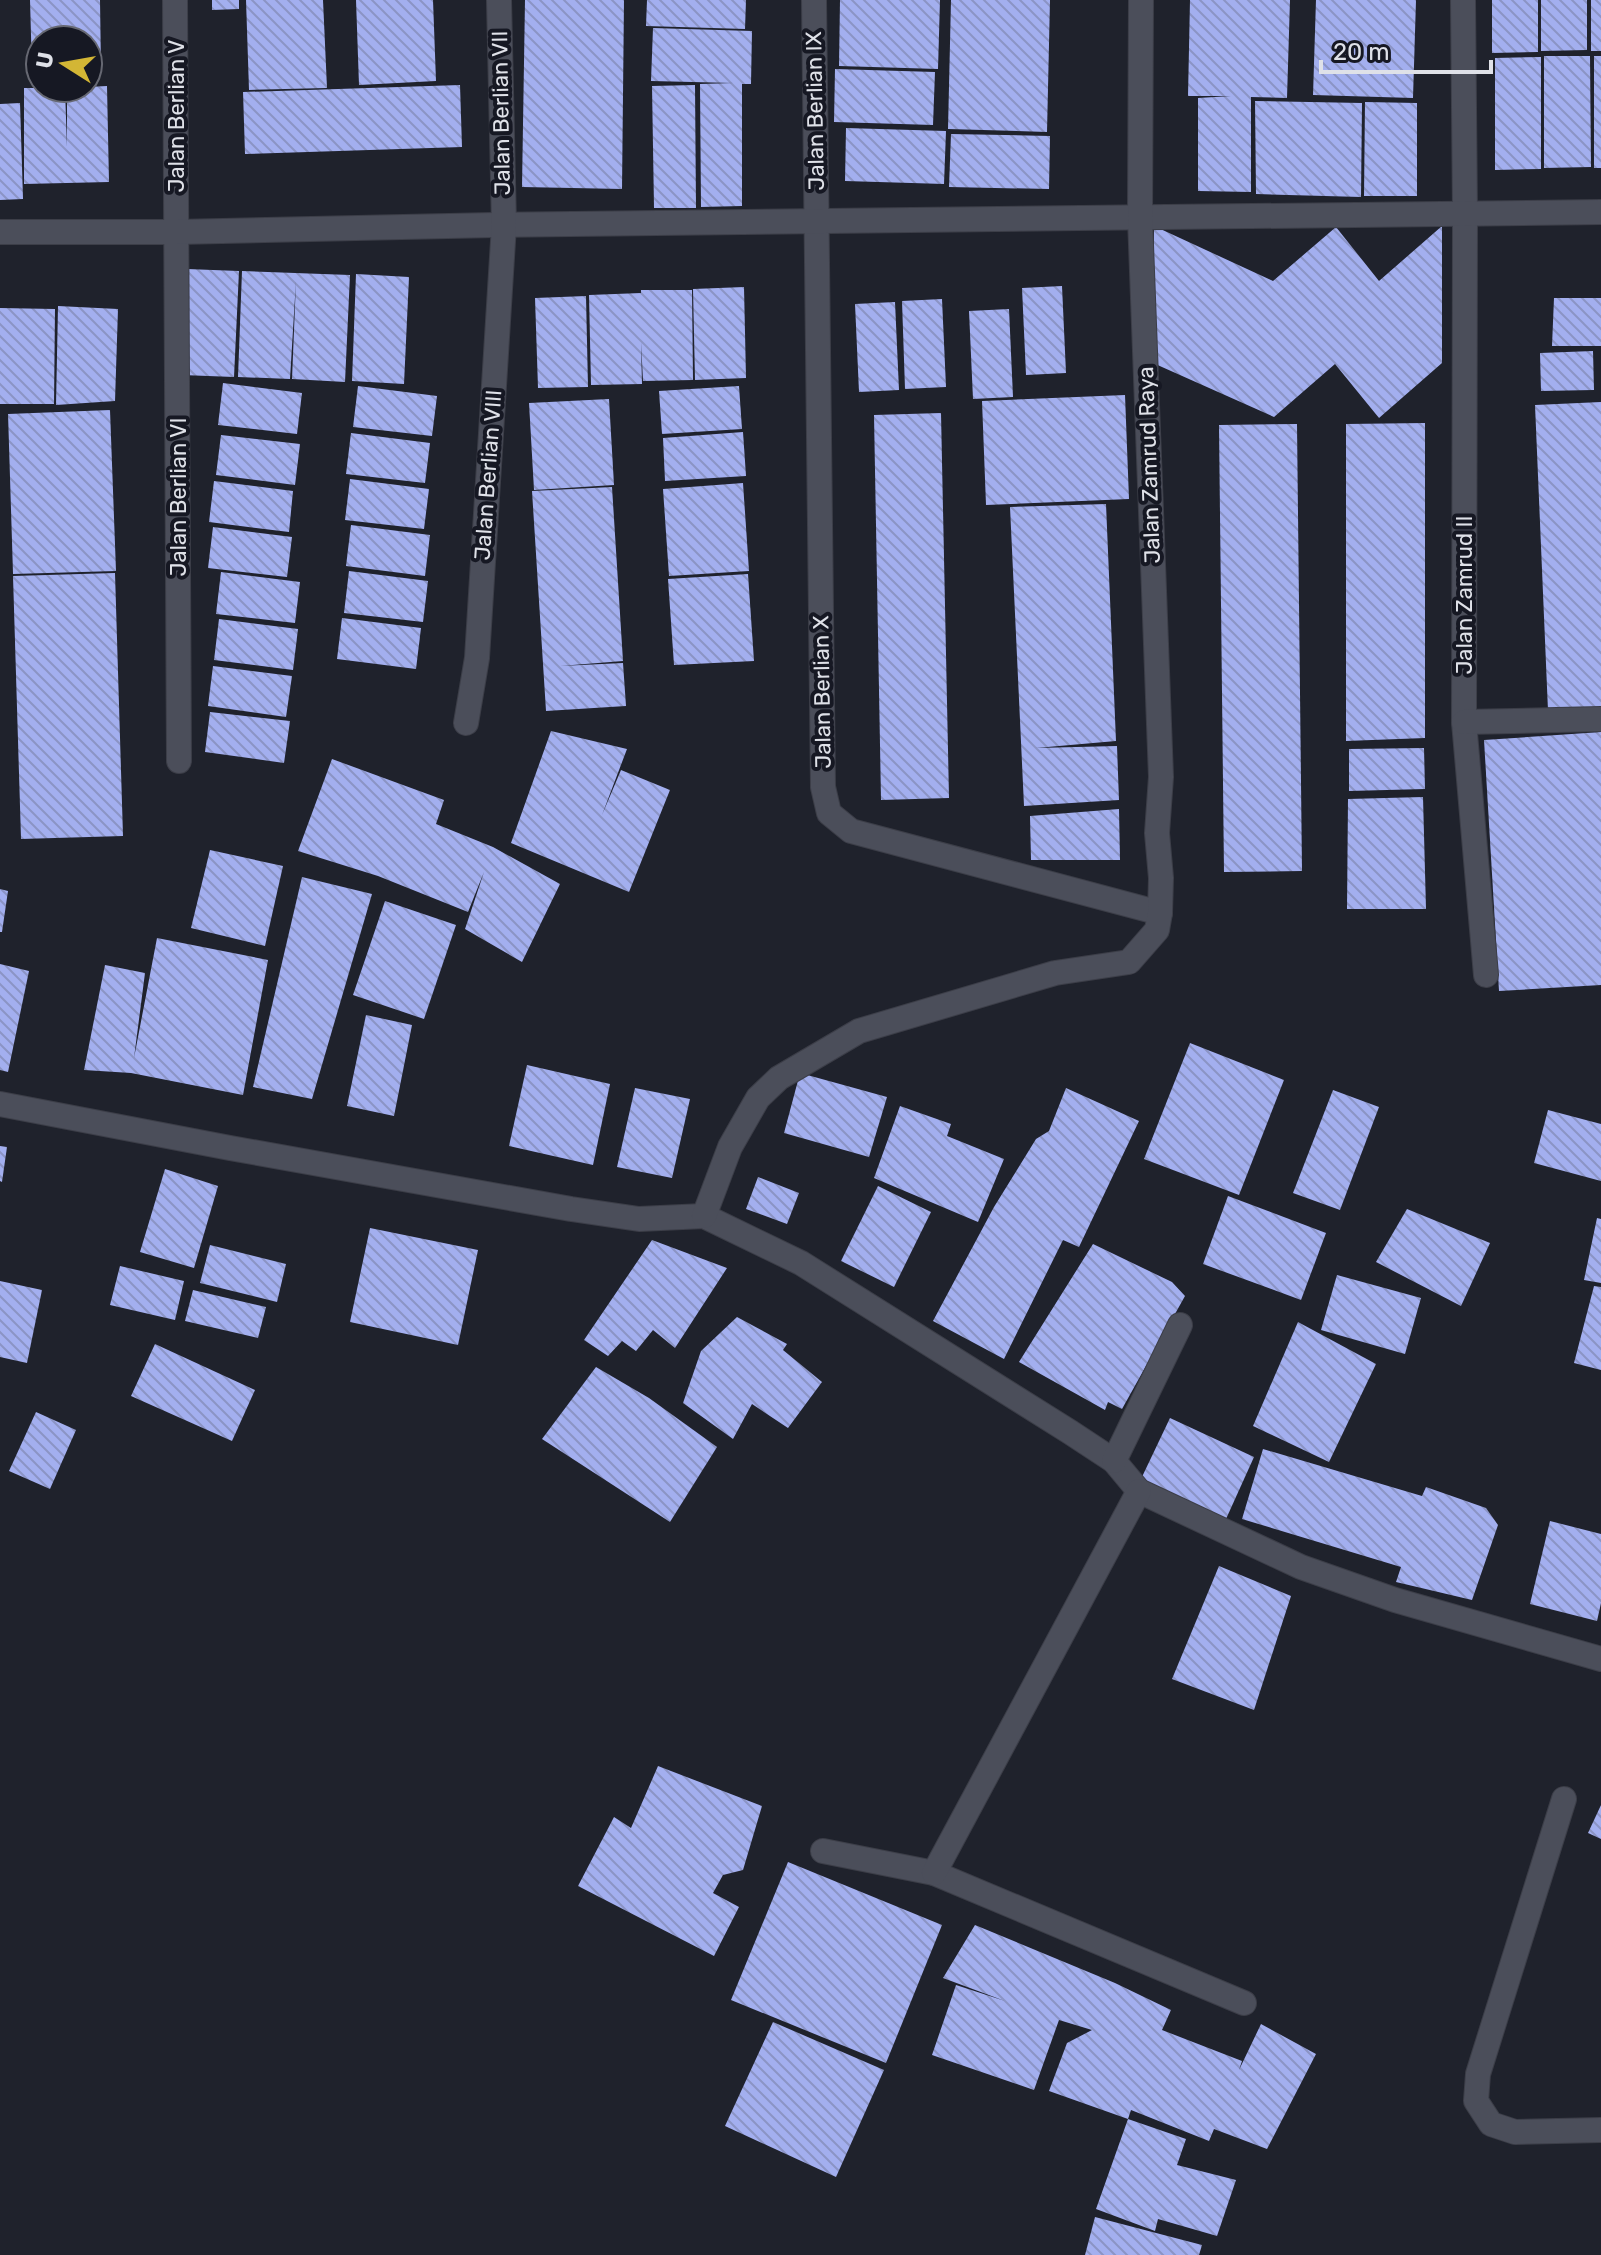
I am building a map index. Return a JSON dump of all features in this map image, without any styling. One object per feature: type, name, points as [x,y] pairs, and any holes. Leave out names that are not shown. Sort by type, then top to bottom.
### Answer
[{"type":"street","name":"Jalan Berlian V","points":[[175,0],[177,232]]},
{"type":"street","name":"Jalan Berlian VII","points":[[499,0],[504,225]]},
{"type":"street","name":"Jalan Berlian IX","points":[[814,0],[816,222]]},
{"type":"street","name":"Jalan Zamrud Raya","points":[[1141,0],[1140,218],[1161,777],[1157,833],[1161,878],[1158,922]]},
{"type":"street","name":"Jalan Zamrud II","points":[[1463,0],[1464,722],[1486,975]]},
{"type":"street","points":[[0,232],[1601,212]]},
{"type":"street","name":"Jalan Berlian X","points":[[816,222],[823,787],[829,813],[851,831],[1158,922]]},
{"type":"street","name":"Jalan Berlian VIII","points":[[466,723],[477,658],[504,225]]},
{"type":"street","name":"Jalan Berlian VI","points":[[177,232],[179,761]]},
{"type":"street","points":[[1464,722],[1601,719]]},
{"type":"street","points":[[704,1216],[730,1147],[758,1098],[779,1078],[859,1031],[1055,973],[1129,962],[1158,922]]},
{"type":"street","points":[[0,1104],[215,1146],[571,1209],[639,1219],[704,1216],[801,1263],[1114,1461],[1139,1491],[1301,1567],[1395,1600],[1601,1659]]},
{"type":"street","points":[[1114,1461],[1180,1325]]},
{"type":"street","points":[[934,1873],[1139,1491]]},
{"type":"street","points":[[1564,1799],[1478,2074],[1476,2101],[1491,2124],[1515,2132],[1601,2130]]},
{"type":"street","points":[[823,1851],[934,1873],[1244,2003]]},
{"type":"building","points":[[30,0],[100,0],[100,24],[31,24]]},
{"type":"building","points":[[212,0],[239,0],[239,9],[212,10]]},
{"type":"building","points":[[246,0],[323,0],[327,88],[249,90]]},
{"type":"building","points":[[356,0],[433,0],[436,81],[359,85]]},
{"type":"building","points":[[525,0],[624,0],[622,189],[522,187]]},
{"type":"building","points":[[647,0],[746,0],[745,29],[646,26]]},
{"type":"building","points":[[840,0],[940,0],[938,69],[839,66]]},
{"type":"building","points":[[951,0],[1050,0],[1047,132],[948,129]]},
{"type":"building","points":[[1190,0],[1290,0],[1287,98],[1251,97],[1251,192],[1198,191],[1198,98],[1231,96],[1188,96]]},
{"type":"building","points":[[1316,0],[1416,0],[1413,98],[1313,95]]},
{"type":"building","points":[[1492,0],[1538,0],[1538,52],[1492,53]]},
{"type":"building","points":[[1541,0],[1587,0],[1587,50],[1541,51]]},
{"type":"building","points":[[1591,0],[1601,0],[1601,51],[1591,51]]},
{"type":"building","points":[[653,28],[752,31],[751,84],[742,84],[742,206],[701,207],[700,84],[733,83],[651,81]]},
{"type":"building","points":[[1544,56],[1590,56],[1591,167],[1544,168]]},
{"type":"building","points":[[1594,56],[1601,56],[1601,168],[1594,168]]},
{"type":"building","points":[[1541,57],[1541,169],[1495,170],[1495,58]]},
{"type":"building","points":[[835,69],[935,72],[933,125],[834,122]]},
{"type":"building","points":[[460,85],[462,147],[245,154],[243,92]]},
{"type":"building","points":[[695,85],[696,208],[654,208],[652,86]]},
{"type":"building","points":[[104,86],[107,86],[109,182],[24,184],[24,104],[66,104],[67,147],[67,104],[104,104]]},
{"type":"building","points":[[1255,101],[1362,103],[1361,197],[1256,194]]},
{"type":"building","points":[[1365,102],[1417,103],[1417,196],[1364,196]]},
{"type":"building","points":[[20,103],[23,199],[0,200],[0,104]]},
{"type":"building","points":[[846,128],[946,131],[944,184],[845,181]]},
{"type":"building","points":[[951,134],[1050,136],[1049,189],[949,187]]},
{"type":"building","points":[[1154,226],[1273,281],[1336,227],[1379,281],[1442,226],[1442,363],[1379,418],[1335,364],[1274,417],[1153,363]]},
{"type":"building","points":[[187,269],[239,271],[234,377],[182,375]]},
{"type":"building","points":[[242,271],[350,275],[345,382],[292,379],[296,281],[290,379],[238,377]]},
{"type":"building","points":[[356,274],[409,277],[404,384],[352,381]]},
{"type":"building","points":[[1062,286],[1066,373],[1026,375],[1022,288]]},
{"type":"building","points":[[744,287],[746,378],[695,380],[693,289]]},
{"type":"building","points":[[641,290],[692,290],[693,380],[643,381],[641,342],[642,384],[591,385],[589,295],[641,293]]},
{"type":"building","points":[[586,296],[588,387],[538,388],[535,298]]},
{"type":"building","points":[[1554,298],[1601,298],[1601,346],[1552,346]]},
{"type":"building","points":[[942,299],[946,387],[905,389],[902,301]]},
{"type":"building","points":[[895,302],[899,390],[859,392],[855,304]]},
{"type":"building","points":[[58,306],[118,309],[115,401],[56,405]]},
{"type":"building","points":[[0,308],[55,309],[54,404],[0,404]]},
{"type":"building","points":[[1009,309],[1013,397],[973,399],[969,311]]},
{"type":"building","points":[[1593,351],[1594,390],[1541,391],[1540,353]]},
{"type":"building","points":[[223,383],[302,393],[297,434],[218,425]]},
{"type":"building","points":[[358,386],[437,396],[432,436],[353,427]]},
{"type":"building","points":[[739,386],[742,429],[662,434],[659,391]]},
{"type":"building","points":[[1125,395],[1129,499],[986,505],[982,401]]},
{"type":"building","points":[[609,399],[614,485],[534,490],[529,403]]},
{"type":"building","points":[[1601,402],[1601,709],[1548,711],[1535,405]]},
{"type":"building","points":[[110,410],[116,571],[13,574],[8,414]]},
{"type":"building","points":[[941,413],[949,798],[881,800],[874,415]]},
{"type":"building","points":[[1425,423],[1425,738],[1346,741],[1346,424]]},
{"type":"building","points":[[1297,424],[1302,871],[1224,872],[1219,425]]},
{"type":"building","points":[[743,432],[746,476],[665,481],[663,438]]},
{"type":"building","points":[[351,433],[430,443],[425,483],[346,474]]},
{"type":"building","points":[[221,435],[300,444],[295,485],[216,475]]},
{"type":"building","points":[[350,479],[429,489],[424,529],[345,520]]},
{"type":"building","points":[[214,481],[293,491],[289,532],[209,522]]},
{"type":"building","points":[[743,483],[749,571],[669,576],[663,489]]},
{"type":"building","points":[[612,487],[623,661],[560,666],[623,663],[626,706],[546,711],[532,491]]},
{"type":"building","points":[[1106,504],[1116,741],[1036,748],[1117,746],[1119,800],[1024,806],[1010,507]]},
{"type":"building","points":[[351,525],[430,535],[425,576],[346,566]]},
{"type":"building","points":[[213,527],[292,537],[287,577],[208,568]]},
{"type":"building","points":[[349,571],[428,581],[423,622],[344,613]]},
{"type":"building","points":[[221,572],[300,582],[295,623],[216,614]]},
{"type":"building","points":[[115,573],[123,836],[21,839],[13,576]]},
{"type":"building","points":[[748,574],[754,661],[674,665],[668,579]]},
{"type":"building","points":[[342,618],[421,628],[416,669],[337,659]]},
{"type":"building","points":[[219,619],[298,629],[293,670],[214,660]]},
{"type":"building","points":[[213,666],[292,676],[286,717],[208,706]]},
{"type":"building","points":[[210,712],[290,721],[284,763],[205,752]]},
{"type":"building","points":[[551,731],[627,749],[602,815],[621,770],[670,790],[629,892],[511,843]]},
{"type":"building","points":[[1601,732],[1601,985],[1499,991],[1484,740]]},
{"type":"building","points":[[1424,748],[1425,789],[1349,791],[1349,749]]},
{"type":"building","points":[[332,759],[444,800],[436,824],[493,847],[560,884],[522,962],[465,929],[484,872],[468,912],[378,876],[298,851]]},
{"type":"building","points":[[1423,797],[1426,909],[1347,909],[1348,799]]},
{"type":"building","points":[[1119,809],[1120,860],[1031,860],[1030,816]]},
{"type":"building","points":[[210,850],[283,866],[265,946],[191,928]]},
{"type":"building","points":[[302,877],[372,894],[312,1099],[253,1087]]},
{"type":"building","points":[[0,889],[8,891],[2,932],[0,932]]},
{"type":"building","points":[[385,901],[456,925],[424,1019],[353,995]]},
{"type":"building","points":[[157,938],[268,960],[243,1095],[131,1073],[84,1070],[105,965],[145,973],[134,1058]]},
{"type":"building","points":[[0,964],[29,971],[8,1072],[0,1070]]},
{"type":"building","points":[[366,1015],[412,1025],[394,1116],[347,1106]]},
{"type":"building","points":[[1190,1043],[1284,1080],[1239,1195],[1144,1159]]},
{"type":"building","points":[[527,1065],[610,1084],[593,1165],[509,1146]]},
{"type":"building","points":[[800,1073],[887,1097],[869,1157],[784,1133]]},
{"type":"building","points":[[635,1088],[690,1099],[672,1178],[617,1167]]},
{"type":"building","points":[[1066,1088],[1139,1121],[1079,1247],[1063,1240],[1004,1359],[933,1321],[994,1207],[1036,1139],[1049,1131]]},
{"type":"building","points":[[1333,1090],[1379,1107],[1340,1210],[1293,1193]]},
{"type":"building","points":[[900,1106],[951,1124],[947,1136],[1004,1159],[978,1222],[874,1178]]},
{"type":"building","points":[[1548,1110],[1601,1124],[1601,1181],[1534,1163]]},
{"type":"building","points":[[0,1146],[7,1147],[2,1182],[0,1181]]},
{"type":"building","points":[[165,1169],[218,1186],[194,1268],[140,1252]]},
{"type":"building","points":[[758,1177],[799,1193],[787,1224],[746,1209]]},
{"type":"building","points":[[878,1186],[931,1212],[894,1287],[841,1261]]},
{"type":"building","points":[[1228,1196],[1326,1233],[1301,1300],[1203,1264]]},
{"type":"building","points":[[1407,1209],[1490,1243],[1461,1306],[1376,1262]]},
{"type":"building","points":[[1597,1218],[1601,1219],[1601,1283],[1584,1280]]},
{"type":"building","points":[[370,1228],[478,1250],[458,1345],[350,1322]]},
{"type":"building","points":[[652,1240],[727,1268],[675,1348],[653,1330],[636,1351],[622,1341],[608,1356],[584,1340]]},
{"type":"building","points":[[1093,1244],[1172,1282],[1185,1296],[1122,1409],[1108,1402],[1105,1410],[1019,1362]]},
{"type":"building","points":[[210,1245],[286,1264],[277,1302],[200,1283]]},
{"type":"building","points":[[120,1266],[184,1281],[175,1320],[110,1305]]},
{"type":"building","points":[[1337,1275],[1421,1298],[1405,1354],[1321,1330]]},
{"type":"building","points":[[0,1281],[42,1290],[27,1363],[0,1357]]},
{"type":"building","points":[[1594,1286],[1601,1287],[1601,1370],[1574,1363]]},
{"type":"building","points":[[193,1290],[266,1307],[258,1338],[185,1321]]},
{"type":"building","points":[[737,1317],[787,1344],[783,1350],[822,1382],[788,1428],[752,1404],[733,1439],[683,1403],[701,1351]]},
{"type":"building","points":[[1298,1322],[1376,1364],[1329,1462],[1253,1426]]},
{"type":"building","points":[[155,1344],[255,1390],[232,1441],[131,1396]]},
{"type":"building","points":[[596,1367],[649,1398],[717,1447],[670,1522],[542,1439]]},
{"type":"building","points":[[36,1412],[76,1430],[50,1489],[9,1471]]},
{"type":"building","points":[[1170,1418],[1254,1457],[1226,1519],[1141,1479]]},
{"type":"building","points":[[1263,1449],[1422,1496],[1426,1487],[1486,1508],[1498,1525],[1472,1600],[1396,1582],[1401,1567],[1242,1519]]},
{"type":"building","points":[[1550,1521],[1601,1534],[1601,1603],[1597,1621],[1530,1604]]},
{"type":"building","points":[[1219,1566],[1291,1596],[1254,1710],[1172,1679]]},
{"type":"building","points":[[658,1766],[762,1806],[743,1870],[723,1875],[713,1893],[739,1907],[714,1956],[578,1886],[614,1817],[631,1828]]},
{"type":"building","points":[[1601,1805],[1601,1839],[1588,1833]]},
{"type":"building","points":[[788,1862],[942,1925],[886,2063],[731,2000]]},
{"type":"building","points":[[975,1925],[1115,1983],[1171,2010],[1162,2030],[1242,2061],[1239,2070],[1261,2024],[1316,2054],[1267,2149],[1214,2129],[1209,2141],[1131,2110],[1128,2119],[1049,2091],[1067,2043],[1092,2030],[1059,2020],[1034,2090],[932,2055],[956,1985],[1005,2001],[943,1978]]},
{"type":"building","points":[[773,2022],[884,2070],[836,2177],[725,2126]]},
{"type":"building","points":[[1128,2119],[1186,2139],[1177,2165],[1236,2180],[1217,2236],[1158,2219],[1155,2231],[1096,2209]]},
{"type":"building","points":[[1095,2217],[1202,2245],[1199,2255],[1085,2255]]}]
